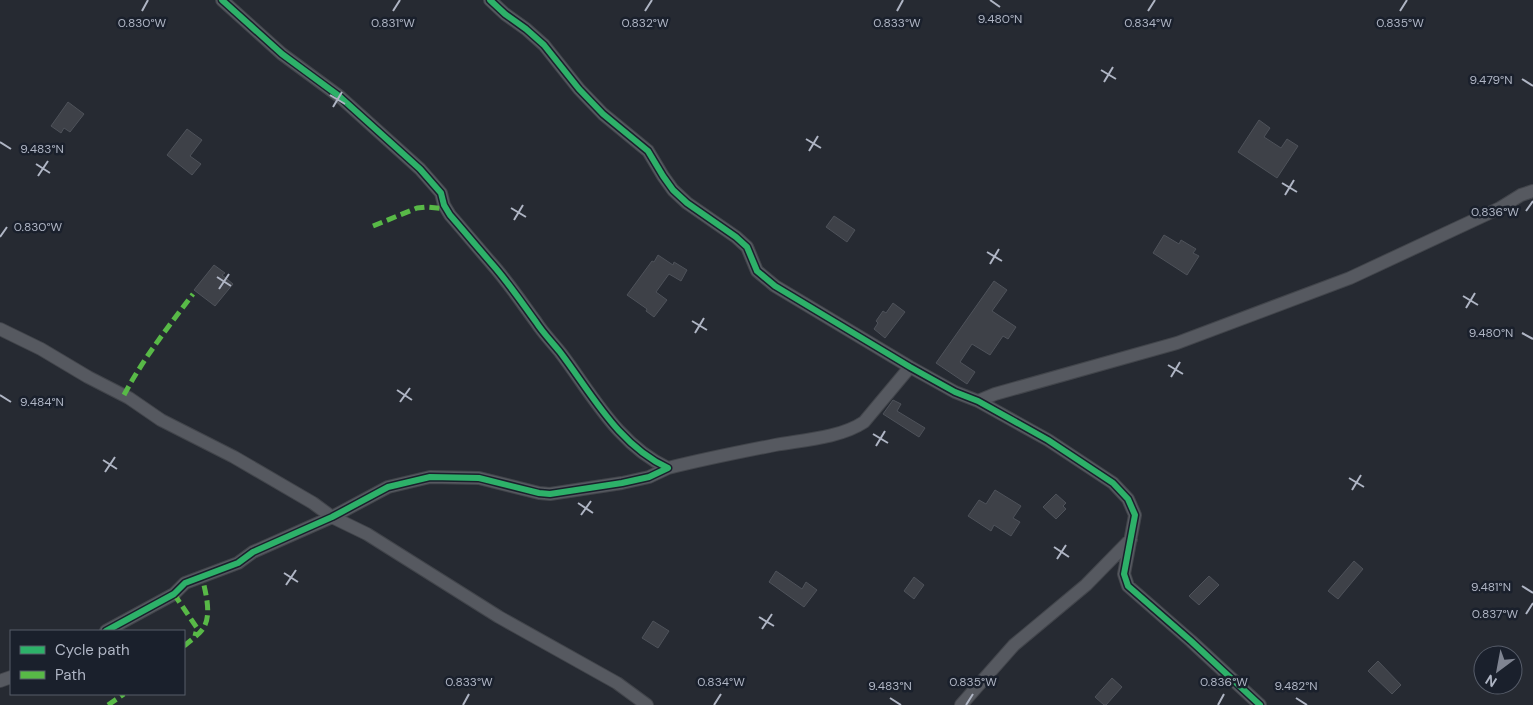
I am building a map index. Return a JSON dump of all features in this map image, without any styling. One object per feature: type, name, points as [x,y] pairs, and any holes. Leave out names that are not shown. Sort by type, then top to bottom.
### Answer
[{"type":"street","points":[[222,0],[282,54],[339,96],[420,169],[441,193],[444,205],[450,214],[499,272],[580,378],[592,398],[636,447],[656,462],[668,468]]},
{"type":"street","points":[[490,0],[544,45],[579,89],[603,114],[648,151],[673,190],[687,203],[736,237],[747,247],[757,270],[776,286],[910,367],[955,392],[978,401],[1048,440],[1113,483],[1128,499],[1135,515],[1124,574],[1128,586],[1260,705]]},
{"type":"street","points":[[978,401],[994,394],[1177,343],[1350,278],[1500,208],[1521,195],[1533,191]]},
{"type":"street","points":[[0,329],[41,349],[88,377],[129,398],[161,420],[234,457],[313,503],[332,517],[367,534],[499,617],[616,683],[647,705]]},
{"type":"street","points":[[108,630],[174,594],[185,583],[238,563],[253,552],[332,517],[388,487],[430,477],[479,478],[550,494],[649,477],[668,468],[719,455],[834,434],[855,428],[864,422],[910,367]]},
{"type":"street","points":[[961,705],[1014,645],[1086,585],[1131,539]]},
{"type":"building","points":[[68,102],[84,114],[70,132],[64,128],[61,133],[51,126]]},
{"type":"building","points":[[1259,120],[1270,128],[1264,137],[1281,148],[1287,139],[1298,146],[1277,178],[1238,152]]},
{"type":"building","points":[[187,129],[202,140],[190,156],[201,164],[192,175],[167,155]]},
{"type":"building","points":[[834,216],[855,230],[847,242],[826,227]]},
{"type":"building","points":[[1164,235],[1179,244],[1181,240],[1196,249],[1193,253],[1199,256],[1187,275],[1153,253]]},
{"type":"building","points":[[658,255],[673,265],[674,262],[687,270],[681,281],[669,274],[656,292],[667,300],[654,317],[646,311],[647,309],[627,295]]},
{"type":"building","points":[[214,265],[225,273],[222,275],[233,284],[215,306],[194,290]]},
{"type":"building","points":[[994,281],[1007,290],[992,311],[1016,327],[1008,339],[1003,336],[990,355],[972,344],[960,362],[975,372],[967,384],[936,363]]},
{"type":"building","points":[[893,303],[905,312],[885,338],[874,329],[878,323],[876,321],[883,311],[886,313]]},
{"type":"building","points":[[893,400],[901,404],[897,411],[925,428],[919,437],[883,414]]},
{"type":"building","points":[[995,490],[1021,506],[1013,518],[1020,522],[1011,536],[994,525],[991,531],[968,516],[979,500],[986,504]]},
{"type":"building","points":[[1056,494],[1066,503],[1063,506],[1066,509],[1056,519],[1043,507]]},
{"type":"building","points":[[1354,561],[1363,569],[1338,599],[1328,591]]},
{"type":"building","points":[[776,571],[802,589],[806,582],[817,590],[804,607],[769,582]]},
{"type":"building","points":[[1209,576],[1219,585],[1199,605],[1189,596]]},
{"type":"building","points":[[914,577],[924,585],[914,599],[904,591]]},
{"type":"building","points":[[653,621],[669,631],[658,648],[642,638]]},
{"type":"building","points":[[1378,661],[1401,685],[1392,694],[1368,671]]},
{"type":"building","points":[[1112,678],[1122,687],[1104,705],[1095,697]]},
{"type":"marked path","points":[[373,226],[417,208],[447,209]]},
{"type":"marked path","points":[[124,395],[165,331],[193,294]]},
{"type":"marked path","points":[[185,645],[200,632],[206,621],[207,602],[202,576]]},
{"type":"marked path","points":[[174,594],[197,628],[195,636]]},
{"type":"marked path","points":[[108,705],[123,695]]},
{"type":"cycle path","points":[[108,630],[174,594],[185,583],[238,563],[253,552],[332,517],[388,487],[430,477],[479,478],[550,494],[622,483],[649,477],[668,468],[650,458],[635,446],[607,417],[504,278],[450,215],[444,205],[441,193],[420,169],[339,96],[282,54],[222,0]]},
{"type":"cycle path","points":[[490,0],[544,45],[579,89],[603,114],[648,151],[673,190],[687,203],[736,237],[747,247],[757,271],[775,286],[910,367],[955,392],[978,401],[1048,440],[1113,483],[1128,499],[1135,515],[1124,574],[1128,586],[1260,705]]}]
